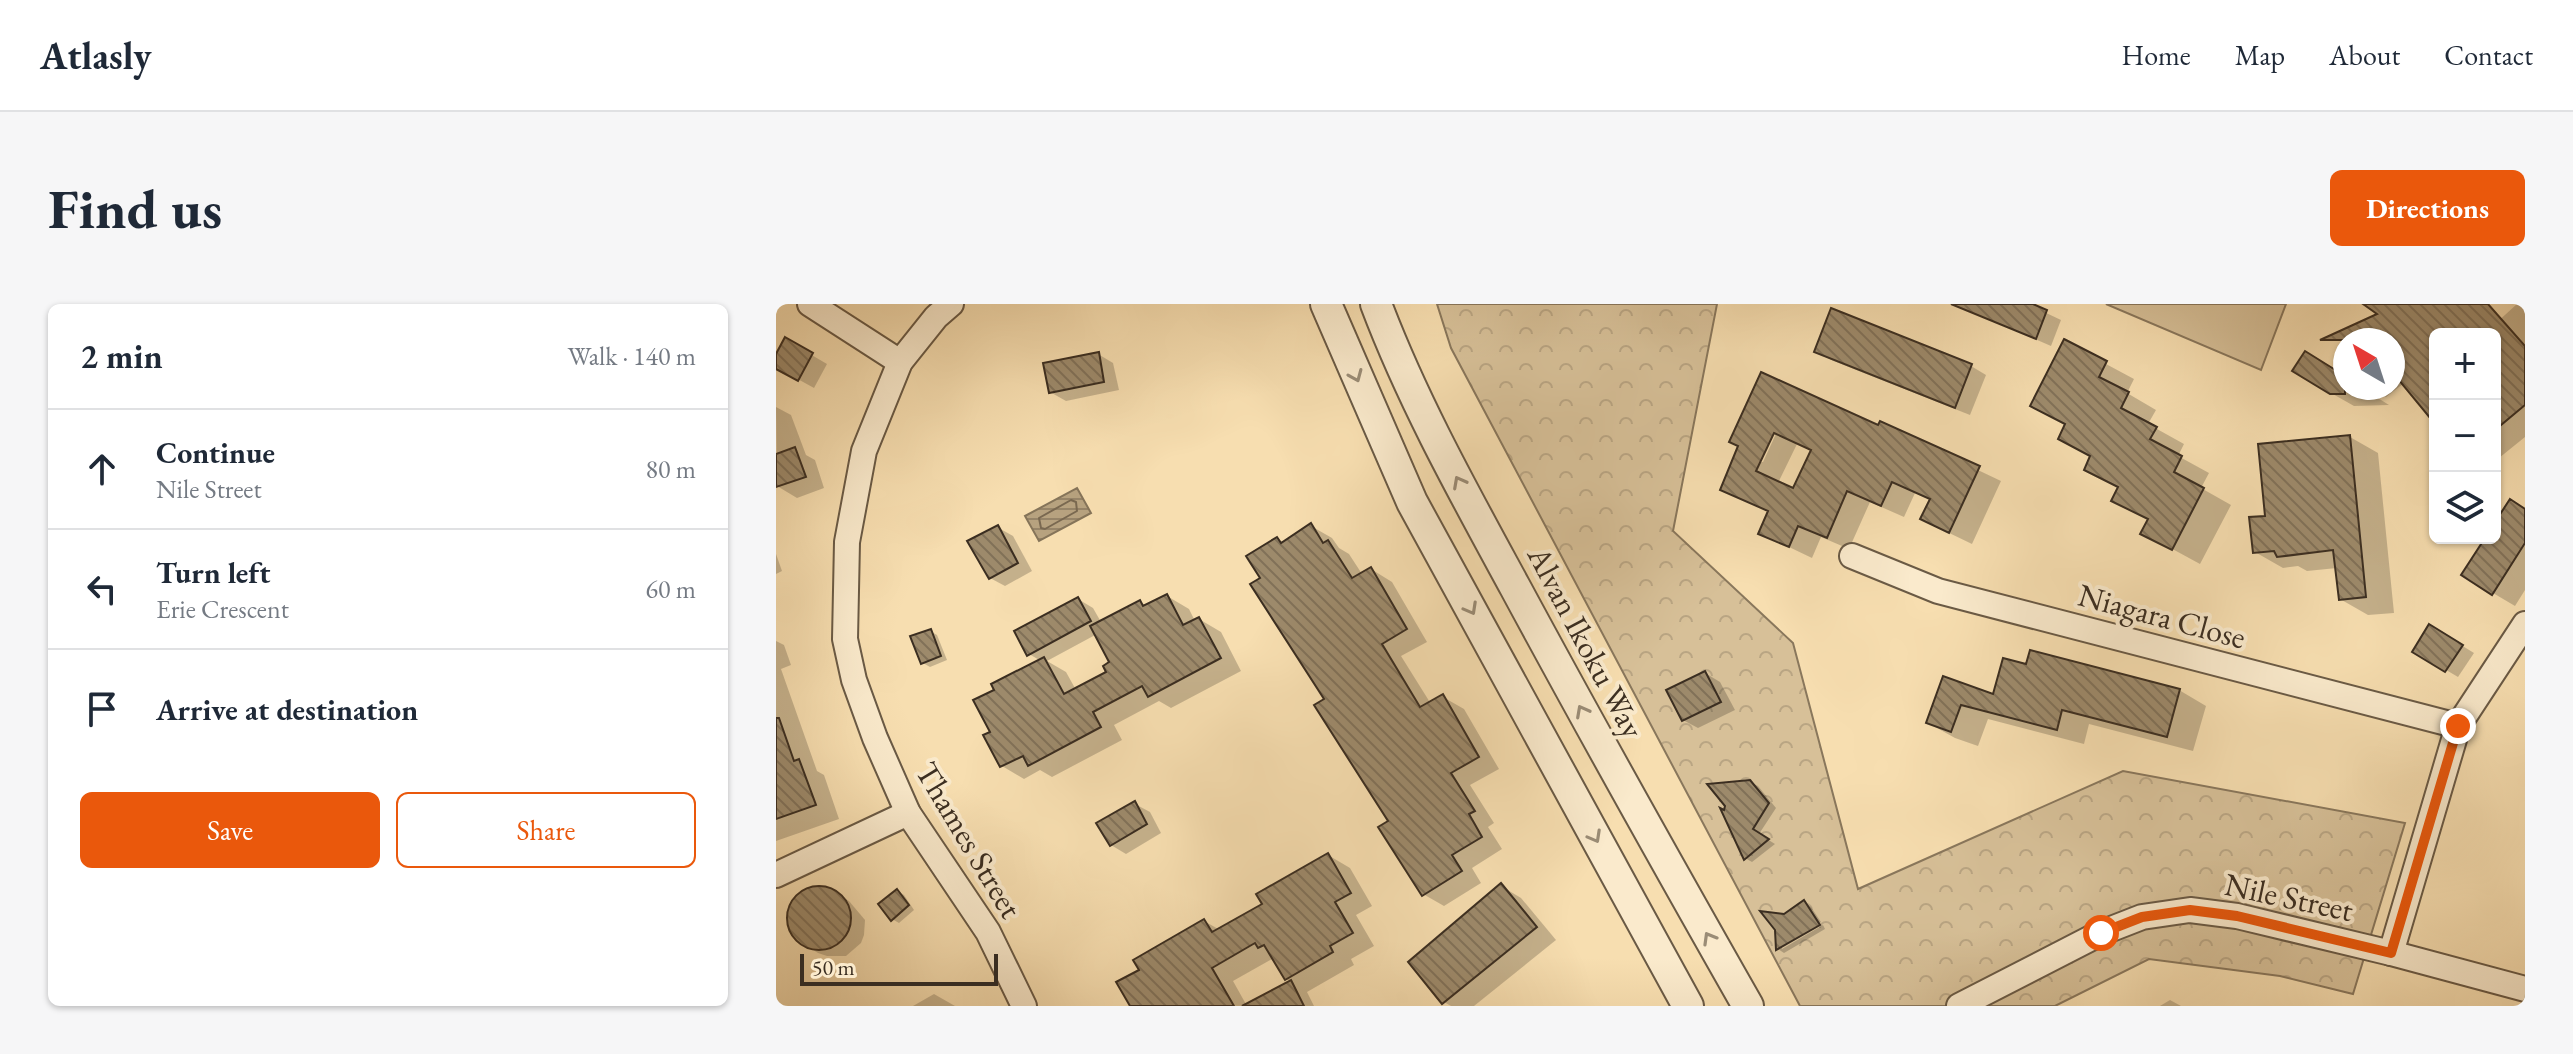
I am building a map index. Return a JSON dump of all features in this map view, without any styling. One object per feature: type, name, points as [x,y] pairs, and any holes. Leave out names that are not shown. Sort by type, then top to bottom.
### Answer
[{"type":"street","points":[[810,304],[900,362]]},
{"type":"street","name":"Thames Street","points":[[951,304],[936,317],[900,362],[864,451],[847,542],[845,639],[854,680],[908,813],[988,932],[1024,1006]]},
{"type":"street","points":[[1326,304],[1412,502],[1688,1006]]},
{"type":"street","name":"Alvan Ikoku Way","points":[[1376,304],[1391,345],[1455,475],[1607,757],[1748,1006]]},
{"type":"street","name":"Niagara Close","points":[[1852,556],[1938,591],[2458,726]]},
{"type":"street","points":[[2391,953],[2458,726],[2525,624]]},
{"type":"street","points":[[776,875],[908,813]]},
{"type":"street","name":"Nile Street","points":[[1959,1006],[2101,933],[2142,917],[2190,910],[2237,916],[2525,989]]},
{"type":"green space","points":[[1437,304],[1717,304],[1673,531],[1793,643],[1858,889],[2123,771],[2405,823],[2353,994],[2280,976],[2149,959],[2055,1006],[1800,1006],[1451,348]]},
{"type":"green space","points":[[2106,304],[2286,304],[2261,370]]},
{"type":"water","points":[[1077,488],[1091,513],[1039,541],[1025,516]]},
{"type":"building","points":[[1951,304],[2033,304],[2047,310],[2036,339]]},
{"type":"building","points":[[2363,304],[2488,304],[2525,346],[2525,405],[2501,425],[2501,328],[2429,328],[2429,417],[2405,388],[2405,328],[2346,328],[2377,314]]},
{"type":"building","points":[[1831,308],[1972,364],[1955,408],[1814,352]]},
{"type":"building","points":[[785,337],[813,353],[798,381],[776,369],[776,354]]},
{"type":"building","points":[[2064,339],[2107,361],[2099,377],[2129,392],[2121,408],[2157,427],[2150,439],[2182,456],[2174,472],[2204,488],[2172,550],[2140,534],[2148,519],[2111,501],[2118,487],[2084,470],[2090,456],[2058,439],[2065,424],[2030,406]]},
{"type":"building","points":[[2305,351],[2333,368],[2333,394],[2330,394],[2292,371]]},
{"type":"building","points":[[1099,352],[1104,382],[1049,393],[1043,363]]},
{"type":"building","points":[[1761,372],[1878,425],[1880,421],[1980,466],[1949,533],[1920,519],[1930,499],[1892,482],[1881,506],[1847,491],[1827,538],[1798,526],[1789,547],[1758,534],[1768,511],[1720,490],[1738,446],[1729,442]],"holes":[[[1774,433],[1811,450],[1793,488],[1756,471]]]},
{"type":"building","points":[[2350,435],[2366,597],[2339,600],[2333,550],[2277,557],[2274,551],[2253,553],[2249,517],[2265,516],[2258,444]]},
{"type":"building","points":[[795,447],[806,477],[776,487],[776,454]]},
{"type":"building","points":[[2510,499],[2525,509],[2525,543],[2492,595],[2461,575],[2481,544],[2501,544],[2501,513]]},
{"type":"building","points":[[1311,523],[1323,543],[1328,540],[1352,578],[1371,567],[1407,629],[1382,644],[1420,707],[1443,694],[1479,757],[1451,773],[1475,811],[1469,814],[1482,837],[1452,855],[1462,871],[1422,896],[1378,827],[1388,821],[1314,705],[1324,699],[1250,584],[1260,578],[1246,556],[1277,537],[1281,543]]},
{"type":"building","points":[[998,525],[1018,563],[989,579],[967,541]]},
{"type":"building","points":[[1167,594],[1183,625],[1199,617],[1221,658],[1148,697],[1142,686],[1093,712],[1101,727],[1028,766],[1023,756],[1000,767],[983,735],[990,732],[973,700],[994,690],[991,684],[1044,657],[1064,694],[1106,672],[1103,666],[1109,662],[1090,626],[1140,600],[1143,606]]},
{"type":"building","points":[[1078,597],[1091,621],[1027,656],[1014,631]]},
{"type":"building","points":[[2429,624],[2463,645],[2445,672],[2412,652]]},
{"type":"building","points":[[931,629],[941,656],[921,664],[910,636]]},
{"type":"building","points":[[2030,650],[2180,689],[2167,737],[2062,710],[2057,730],[1961,705],[1951,732],[1926,723],[1943,676],[1993,694],[2003,658],[2026,664]]},
{"type":"building","points":[[1705,671],[1721,702],[1682,721],[1666,690]]},
{"type":"building","points":[[776,718],[779,718],[794,761],[799,759],[816,805],[776,819]]},
{"type":"building","points":[[1750,780],[1769,803],[1753,829],[1769,839],[1744,860],[1720,808],[1724,810],[1725,806],[1707,784]]},
{"type":"building","points":[[1135,801],[1147,824],[1110,846],[1096,823]]},
{"type":"building","points":[[1328,853],[1351,893],[1335,902],[1353,933],[1330,946],[1333,952],[1285,980],[1264,945],[1258,948],[1255,943],[1212,968],[1234,1006],[1130,1006],[1116,982],[1139,970],[1133,960],[1204,919],[1212,932],[1262,904],[1256,894]]},
{"type":"building","points":[[1501,883],[1537,927],[1442,1004],[1408,962]]},
{"type":"building","points":[[819,886],[837,892],[845,900],[851,918],[845,936],[837,944],[819,950],[801,944],[793,936],[787,918],[793,900],[801,892]]},
{"type":"building","points":[[897,889],[909,905],[891,921],[878,904]]},
{"type":"building","points":[[1804,900],[1820,925],[1776,950],[1775,930],[1760,911],[1784,914]]},
{"type":"building","points":[[1291,980],[1304,1006],[1242,1006]]},
{"type":"route","points":[[2101,933],[2142,917],[2190,910],[2237,916],[2391,953],[2458,726]]}]
